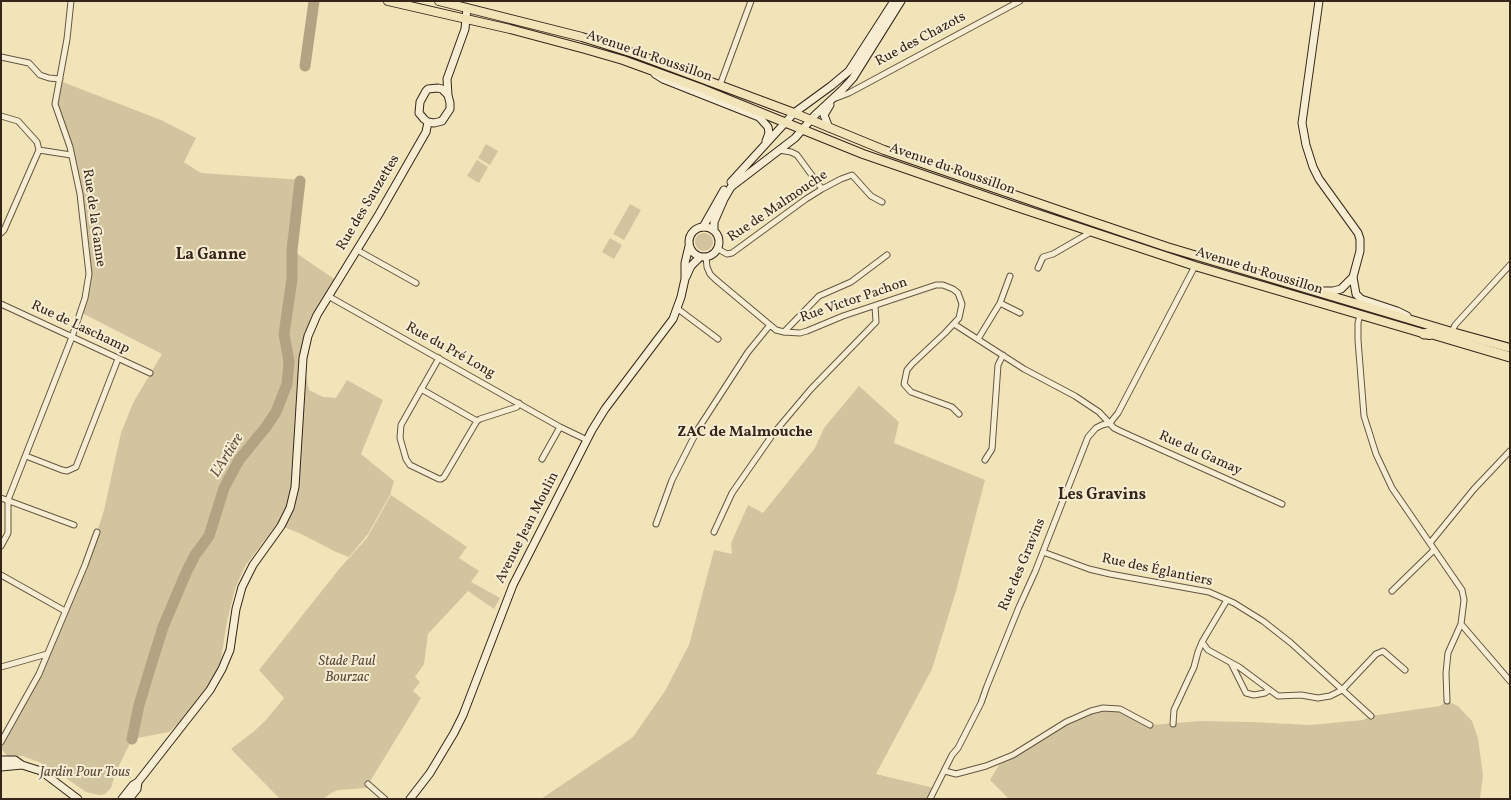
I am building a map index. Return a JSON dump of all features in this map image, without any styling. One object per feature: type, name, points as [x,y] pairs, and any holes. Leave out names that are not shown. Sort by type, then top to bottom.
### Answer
[{"type":"highway","points":[[1424,334],[1429,333],[1510,357]]},
{"type":"main road","name":"Avenue du Roussillon","points":[[388,1],[585,49],[644,67],[753,112],[785,122],[863,154],[1091,232],[1195,266],[1510,361]]},
{"type":"main road","name":"Avenue du Roussillon","points":[[439,1],[468,5],[582,38],[669,66],[794,113],[884,150],[1167,247],[1510,348]]},
{"type":"main road","points":[[894,1],[853,66],[838,81],[794,113],[725,188],[703,226],[692,233],[689,240],[689,246],[692,252],[703,257],[713,255],[718,249],[719,239],[714,230],[714,222],[731,187],[802,130],[810,120],[833,99],[846,91],[852,78],[901,1]]},
{"type":"main road","points":[[1320,1],[1302,123],[1306,145],[1313,167],[1319,178],[1358,233],[1360,239],[1360,251],[1353,277],[1356,294],[1361,300],[1397,311],[1422,323]]},
{"type":"main road","points":[[448,95],[442,89],[428,89],[420,102],[419,113],[428,122],[434,123],[442,121],[448,115],[450,103],[447,79],[462,39],[467,20],[468,5]]},
{"type":"main road","points":[[644,67],[663,79],[753,112],[763,120],[768,129],[768,135],[764,147]]},
{"type":"main road","points":[[438,88],[447,79]]},
{"type":"main road","points":[[829,128],[824,115],[833,99]]},
{"type":"main road","name":"Rue des Sauzettes","points":[[138,782],[210,690],[222,669],[230,650],[236,609],[242,587],[253,565],[281,526],[290,508],[295,487],[303,358],[308,336],[317,315],[426,132],[428,122]]},
{"type":"main road","points":[[703,226],[714,230]]},
{"type":"main road","name":"Avenue Jean Moulin","points":[[685,279],[684,269],[689,246]]},
{"type":"main road","name":"Avenue Jean Moulin","points":[[410,799],[430,774],[463,715],[513,585],[587,440],[605,409],[673,318],[678,309],[685,279],[691,266],[703,257]]},
{"type":"main road","points":[[1313,290],[1333,291],[1341,289],[1353,277]]},
{"type":"main road","points":[[1,760],[15,760],[22,765],[41,771],[78,799]]},
{"type":"main road","points":[[1,767],[22,765]]},
{"type":"main road","points":[[122,799],[133,785],[138,782]]},
{"type":"main road","points":[[129,799],[137,789],[138,782]]},
{"type":"street","name":"Rue de la Ganne","points":[[8,500],[72,337],[85,298],[89,274],[80,194],[71,155],[55,104],[67,39],[71,1]]},
{"type":"street","points":[[720,85],[752,1]]},
{"type":"street","name":"Rue des Chazots","points":[[846,91],[862,86],[1020,1]]},
{"type":"street","points":[[1,57],[29,63],[40,75],[60,79]]},
{"type":"street","points":[[838,81],[846,91]]},
{"type":"street","points":[[1,116],[18,121],[37,142],[39,150],[4,230],[1,233]]},
{"type":"street","points":[[39,150],[71,155]]},
{"type":"street","points":[[778,150],[791,152],[797,155],[822,189]]},
{"type":"street","name":"Rue de Malmouche","points":[[718,249],[727,254],[732,253],[794,207],[822,189],[852,175],[870,196],[882,202]]},
{"type":"street","points":[[1038,268],[1043,257],[1053,254],[1091,232]]},
{"type":"street","points":[[357,250],[416,284]]},
{"type":"street","points":[[784,332],[819,296],[851,282],[887,255]]},
{"type":"street","name":"Rue Victor Pachon","points":[[703,257],[710,274],[776,330],[800,333],[936,285],[943,285],[958,293],[962,304],[961,313],[954,324]]},
{"type":"street","points":[[1452,332],[1455,325],[1510,265]]},
{"type":"street","name":"Rue des Gravins","points":[[930,799],[981,703],[1088,437],[1096,428],[1102,424],[1110,422],[1122,406],[1195,266]]},
{"type":"street","points":[[978,340],[1000,303],[1010,276]]},
{"type":"street","name":"Rue du Pré Long","points":[[328,296],[560,427],[587,440]]},
{"type":"street","points":[[1000,303],[1020,313]]},
{"type":"street","name":"Rue de Laschamp","points":[[1,304],[150,373]]},
{"type":"street","points":[[714,532],[732,493],[774,434],[811,389],[876,322],[875,306]]},
{"type":"street","points":[[678,309],[718,339]]},
{"type":"street","points":[[1360,315],[1358,335],[1362,400],[1368,434],[1392,488],[1462,590],[1464,600],[1461,624],[1448,653],[1446,673],[1447,701]]},
{"type":"street","points":[[954,324],[912,364],[907,370],[904,384],[911,392],[952,407],[958,414]]},
{"type":"street","name":"Rue du Gamay","points":[[954,324],[1024,369],[1075,396],[1099,412],[1114,428],[1120,432],[1282,504]]},
{"type":"street","points":[[656,524],[672,480],[698,429],[748,352],[770,325]]},
{"type":"street","points":[[985,460],[992,449],[998,366],[1003,355]]},
{"type":"street","points":[[439,358],[401,425],[400,432],[406,459],[410,465],[441,480],[480,418],[517,407],[519,403]]},
{"type":"street","points":[[26,456],[62,470],[67,471],[76,467],[118,359]]},
{"type":"street","points":[[421,388],[477,422]]},
{"type":"street","points":[[542,459],[560,427]]},
{"type":"street","points":[[1430,544],[1474,488],[1510,451]]},
{"type":"street","points":[[1,498],[74,525]]},
{"type":"street","points":[[1,546],[8,534],[8,500]]},
{"type":"street","points":[[1,742],[28,695],[47,654],[85,565],[97,532]]},
{"type":"street","points":[[1392,590],[1434,550]]},
{"type":"street","name":"Rue des Églantiers","points":[[1043,552],[1089,569],[1209,592],[1234,603],[1269,626],[1291,643],[1371,716]]},
{"type":"street","points":[[1,575],[65,611]]},
{"type":"street","points":[[1173,724],[1174,710],[1194,667],[1202,642],[1227,600]]},
{"type":"street","points":[[1461,624],[1510,681]]},
{"type":"street","points":[[1202,642],[1208,650],[1260,681],[1278,696],[1301,695],[1318,698],[1330,696],[1342,690],[1376,654],[1384,651],[1404,670]]},
{"type":"street","points":[[1,666],[47,654]]},
{"type":"street","points":[[1231,663],[1246,693],[1251,695],[1265,693],[1269,690]]},
{"type":"street","points":[[945,771],[956,774],[986,766],[1013,755],[1066,722],[1091,711],[1103,708],[1120,709],[1150,725]]},
{"type":"street","points":[[368,784],[385,799]]},
{"type":"green space","name":"Jardin Pour Tous","points":[[60,81],[161,120],[196,138],[184,162],[201,173],[303,180],[304,192],[295,221],[292,250],[337,281],[317,315],[303,358],[309,390],[323,397],[336,398],[347,380],[383,400],[361,454],[394,481],[390,495],[368,534],[349,557],[277,524],[245,566],[235,589],[227,621],[221,660],[210,690],[194,710],[169,732],[132,739],[115,774],[111,788],[105,794],[99,795],[86,792],[39,762],[22,756],[8,757],[1,748],[28,695],[97,532],[104,510],[121,433],[133,403],[162,354],[80,312],[89,274],[80,194],[70,147],[55,104]]},
{"type":"green space","points":[[486,144],[498,151],[490,165],[478,158]]},
{"type":"green space","points":[[477,160],[488,167],[479,183],[467,176]]},
{"type":"green space","points":[[630,204],[641,210],[624,240],[613,234]]},
{"type":"green space","points":[[704,233],[711,235],[713,242],[711,249],[704,251],[697,249],[695,242],[697,235]]},
{"type":"green space","points":[[610,238],[622,245],[614,259],[602,252]]},
{"type":"green space","points":[[859,386],[899,422],[894,443],[985,480],[956,591],[932,669],[876,774],[934,788],[934,799],[541,799],[633,737],[665,691],[689,645],[714,550],[732,554],[731,543],[748,505],[763,513],[815,448],[824,428]]},
{"type":"green space","name":"Stade Paul Bourzac","points":[[391,495],[467,547],[459,558],[479,571],[471,582],[500,598],[494,609],[468,591],[428,634],[424,664],[415,677],[420,682],[413,691],[421,698],[366,788],[338,790],[323,799],[280,799],[231,749],[266,720],[284,698],[259,670],[340,568],[367,538]]},
{"type":"green space","points":[[1447,701],[1458,706],[1472,721],[1478,738],[1483,775],[1480,799],[1009,799],[990,780],[999,765],[1035,741],[1091,711],[1120,709],[1150,725],[1201,721],[1310,725],[1363,720],[1371,716],[1440,706]]},
{"type":"waterway","name":"L'Artière","points":[[305,66],[314,1]]},
{"type":"waterway","name":"L'Artière","points":[[132,739],[139,705],[163,627],[186,573],[195,555],[209,536],[224,488],[239,460],[266,427],[276,412],[287,384],[289,362],[284,334],[292,279],[292,250],[300,181]]},
{"type":"district","name":"La Ganne","points":[[211,256]]},
{"type":"district","name":"ZAC de Malmouche","points":[[745,433]]},
{"type":"district","name":"Les Gravins","points":[[1102,496]]}]
